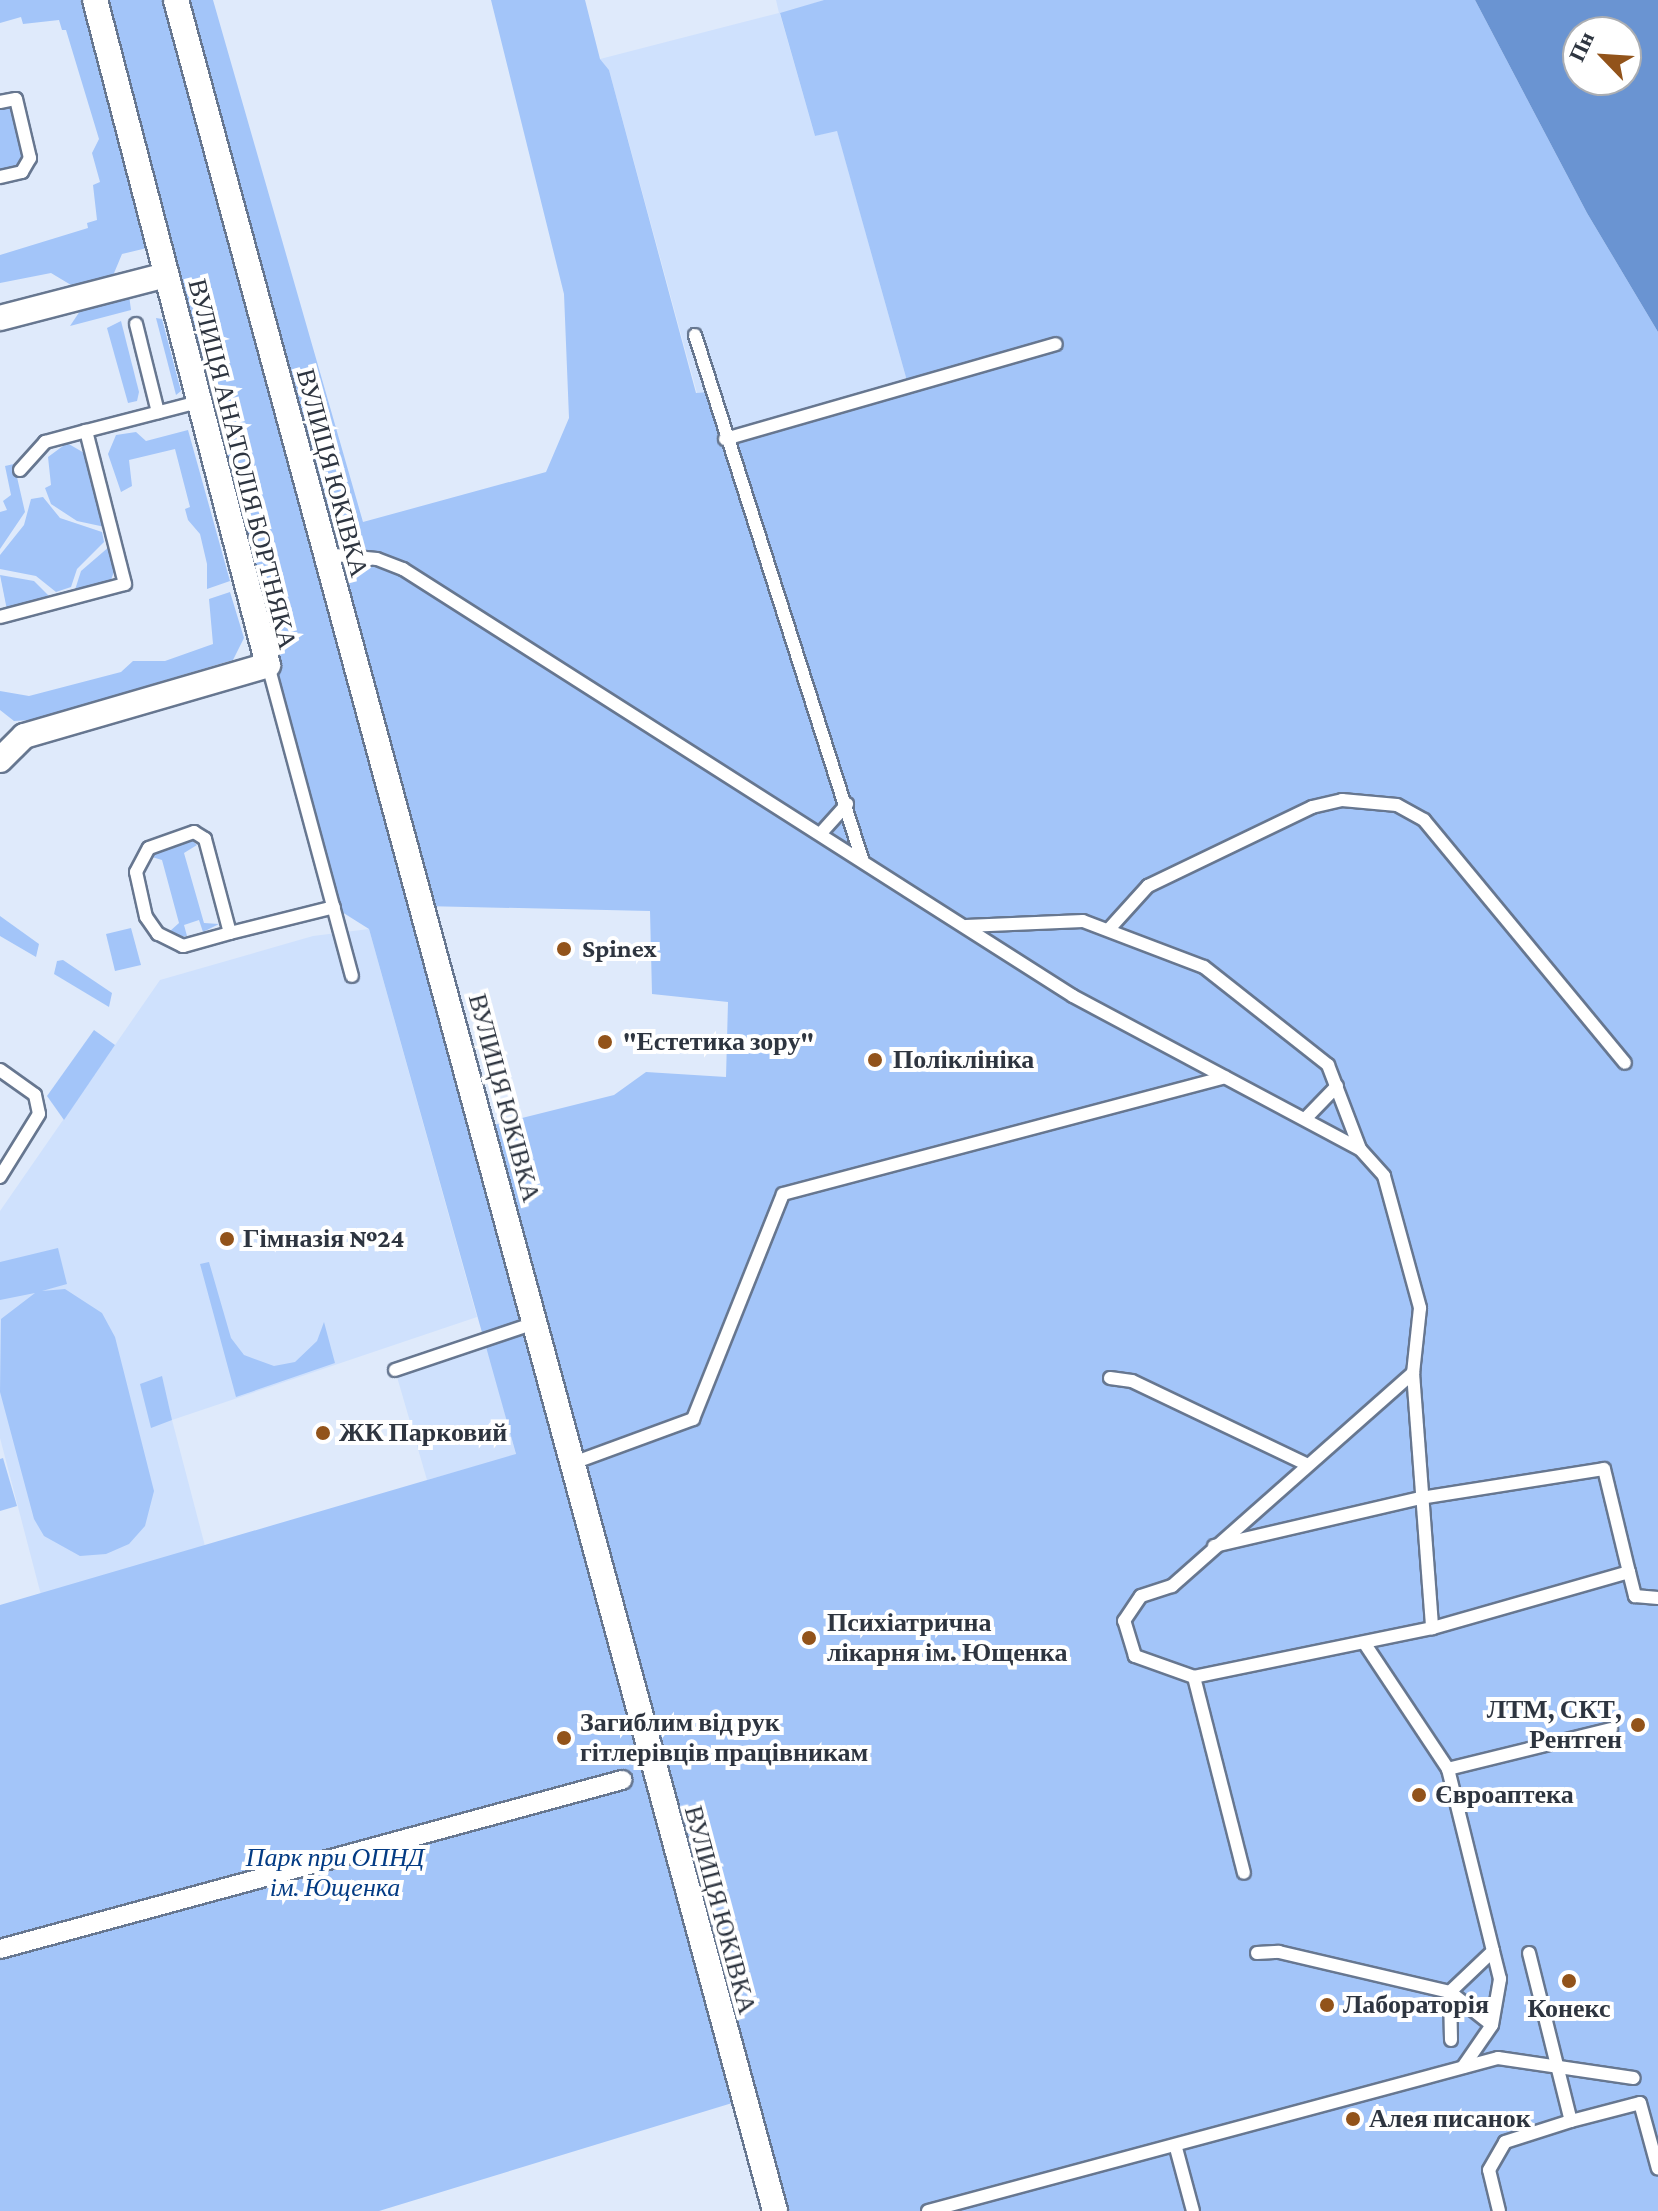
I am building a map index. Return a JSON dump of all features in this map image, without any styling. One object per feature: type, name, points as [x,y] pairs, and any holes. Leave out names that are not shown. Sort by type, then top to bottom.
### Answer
[{"type":"street","name":"ВУЛИЦЯ АНАТОЛІЯ БОРТНЯКА","points":[[4,747],[24,736],[268,665],[95,0]]},
{"type":"street","name":"ВУЛИЦЯ ЮКІВКА","points":[[176,0],[775,2211]]},
{"type":"street","points":[[0,318],[166,275]]},
{"type":"street","points":[[0,1949],[622,1780]]},
{"type":"lane","points":[[0,102],[16,99],[30,158],[22,172],[0,177]]},
{"type":"lane","points":[[136,324],[158,412]]},
{"type":"lane","points":[[695,335],[725,439],[847,804],[862,859]]},
{"type":"lane","points":[[725,439],[1056,344]]},
{"type":"lane","points":[[20,470],[45,442],[198,402]]},
{"type":"lane","points":[[0,617],[125,584],[86,431]]},
{"type":"lane","points":[[324,554],[377,559],[403,569],[1073,996],[1360,1149]]},
{"type":"lane","points":[[268,665],[352,976]]},
{"type":"lane","points":[[1110,928],[1148,886],[1312,807],[1342,800],[1397,805],[1424,820],[1625,1063]]},
{"type":"lane","points":[[821,833],[847,804]]},
{"type":"lane","points":[[230,933],[205,839],[194,832],[149,848],[136,872],[146,917],[158,934],[183,946],[334,907]]},
{"type":"lane","points":[[966,926],[1068,920],[1110,928],[1216,975],[1328,1065],[1360,1149],[1392,1190],[1418,1298],[1421,1317],[1413,1373],[1432,1628]]},
{"type":"lane","points":[[0,1070],[35,1095],[39,1114],[0,1177]]},
{"type":"lane","points":[[573,1463],[693,1419],[783,1194],[1225,1077]]},
{"type":"lane","points":[[1305,1119],[1337,1086]]},
{"type":"lane","points":[[395,1370],[535,1323]]},
{"type":"lane","points":[[1413,1373],[1306,1464],[1172,1586],[1141,1596],[1124,1621],[1135,1656],[1194,1677],[1432,1628],[1629,1572]]},
{"type":"lane","points":[[1110,1378],[1132,1381],[1306,1464]]},
{"type":"lane","points":[[1214,1546],[1421,1498],[1604,1469],[1635,1596],[1658,1598]]},
{"type":"lane","points":[[1365,1644],[1448,1769],[1500,1979],[1492,2025],[1463,2067]]},
{"type":"lane","points":[[1194,1677],[1244,1873]]},
{"type":"lane","points":[[1448,1769],[1611,1729]]},
{"type":"lane","points":[[1451,2040],[1450,1992],[1493,1951]]},
{"type":"lane","points":[[1257,1953],[1279,1952],[1450,1992],[1492,2025]]},
{"type":"lane","points":[[1529,1953],[1555,2067],[1571,2121]]},
{"type":"lane","points":[[928,2211],[1176,2148],[1498,2058],[1634,2078]]},
{"type":"lane","points":[[1499,2211],[1489,2170],[1505,2142],[1571,2121],[1640,2103],[1658,2169]]},
{"type":"lane","points":[[1176,2148],[1193,2211]]},
{"type":"shaded area","points":[[776,0],[824,0],[780,14],[815,136],[837,130],[909,388],[725,439],[697,393],[609,70],[600,59],[779,13]]},
{"type":"shaded area","points":[[1475,0],[1658,0],[1658,332],[1587,213]]},
{"type":"shaded area","name":"Гімназія №24","points":[[369,929],[477,1317],[172,1420],[205,1546],[41,1595],[0,1438],[0,1211],[160,980],[313,936]]},
{"type":"shaded area","points":[[485,1339],[516,1455],[427,1480],[395,1370]]},
{"type":"green space","points":[[0,0],[81,0],[147,248],[122,254],[112,278],[76,288],[51,273],[0,283],[0,255],[88,228],[87,223],[97,220],[93,185],[100,182],[92,153],[99,139],[66,30],[62,30],[59,20],[23,24],[21,17],[0,23]]},
{"type":"green space","name":"Парк при ОПНД ім. Ющенка","points":[[94,0],[213,0],[363,522],[546,472],[569,418],[564,294],[491,0],[585,0],[600,59],[609,70],[696,393],[711,392],[725,438],[909,388],[837,131],[815,136],[780,13],[824,0],[1475,0],[1587,213],[1658,332],[1658,2211],[775,2211],[742,2100],[379,2211],[0,2211],[0,1605],[516,1454],[369,929],[334,907]],"holes":[[[423,906],[650,911],[652,994],[728,1002],[726,1077],[646,1072],[614,1095],[482,1128]]]},
{"type":"green space","points":[[16,99],[28,165],[0,177],[0,102]]},
{"type":"green space","points":[[129,295],[131,310],[70,326],[82,308]]},
{"type":"green space","points":[[156,318],[162,319],[181,391],[176,395]]},
{"type":"green space","points":[[121,321],[139,392],[137,401],[128,403],[107,328]]},
{"type":"green space","points":[[188,430],[230,581],[207,589],[207,564],[200,534],[188,520],[185,509],[190,507],[175,449],[129,460],[132,486],[121,492],[108,454],[116,435],[136,432],[146,441]]},
{"type":"green space","points":[[67,443],[86,454],[105,527],[77,521],[51,504],[45,488],[51,485],[48,457]]},
{"type":"green space","points":[[14,464],[25,512],[0,549],[0,512],[7,510],[3,501],[11,495],[5,466]]},
{"type":"green space","points":[[43,497],[60,518],[102,532],[104,542],[77,569],[71,587],[56,592],[36,576],[0,569],[0,555],[24,525],[31,499]]},
{"type":"green space","points":[[110,546],[115,569],[111,580],[74,593],[81,571]]},
{"type":"green space","points":[[0,575],[34,581],[51,598],[7,610]]},
{"type":"green space","points":[[230,592],[244,638],[233,660],[31,720],[14,721],[0,710],[0,691],[29,696],[121,672],[133,661],[165,661],[213,644],[209,599]]},
{"type":"green space","points":[[191,839],[197,845],[184,853],[204,923],[219,924],[203,932],[199,920],[184,925],[187,936],[180,937],[169,932],[179,923],[162,860],[152,857],[156,850]]},
{"type":"green space","points":[[0,916],[39,944],[36,957],[0,936]]},
{"type":"green space","points":[[131,928],[141,965],[115,971],[106,934]]},
{"type":"green space","points":[[63,960],[112,993],[109,1007],[54,974],[57,961]]},
{"type":"green space","points":[[94,1030],[115,1045],[64,1120],[47,1096]]},
{"type":"green space","points":[[58,1248],[67,1284],[42,1291],[65,1289],[102,1313],[115,1337],[154,1491],[145,1526],[129,1544],[106,1554],[80,1556],[44,1536],[34,1519],[0,1392],[1,1319],[35,1293],[0,1300],[0,1262]]},
{"type":"green space","points":[[209,1262],[231,1338],[244,1355],[274,1366],[295,1362],[317,1341],[324,1322],[335,1363],[236,1397],[200,1264]]},
{"type":"green space","points":[[162,1376],[172,1420],[151,1428],[140,1384]]},
{"type":"green space","points":[[3,1458],[17,1506],[0,1511],[0,1459]]},
{"type":"place","name":"Spinex","points":[[564,949]]},
{"type":"place","name":"\"Естетика зору\"","points":[[605,1042]]},
{"type":"place","name":"Поліклініка","points":[[875,1060]]},
{"type":"place","name":"Гімназія №24","points":[[227,1239]]},
{"type":"place","name":"ЖК Парковий","points":[[323,1433]]},
{"type":"place","name":"Психіатрична лікарня ім. Ющенка","points":[[809,1638]]},
{"type":"place","name":"ЛТМ, СКТ, Рентген","points":[[1638,1725]]},
{"type":"place","name":"Загиблим від рук гітлерівців працівникам","points":[[564,1738]]},
{"type":"place","name":"Євроаптека","points":[[1419,1795]]},
{"type":"place","name":"Конекс","points":[[1569,1981]]},
{"type":"place","name":"Лабораторія","points":[[1327,2005]]},
{"type":"place","name":"Алея писанок","points":[[1353,2119]]}]
